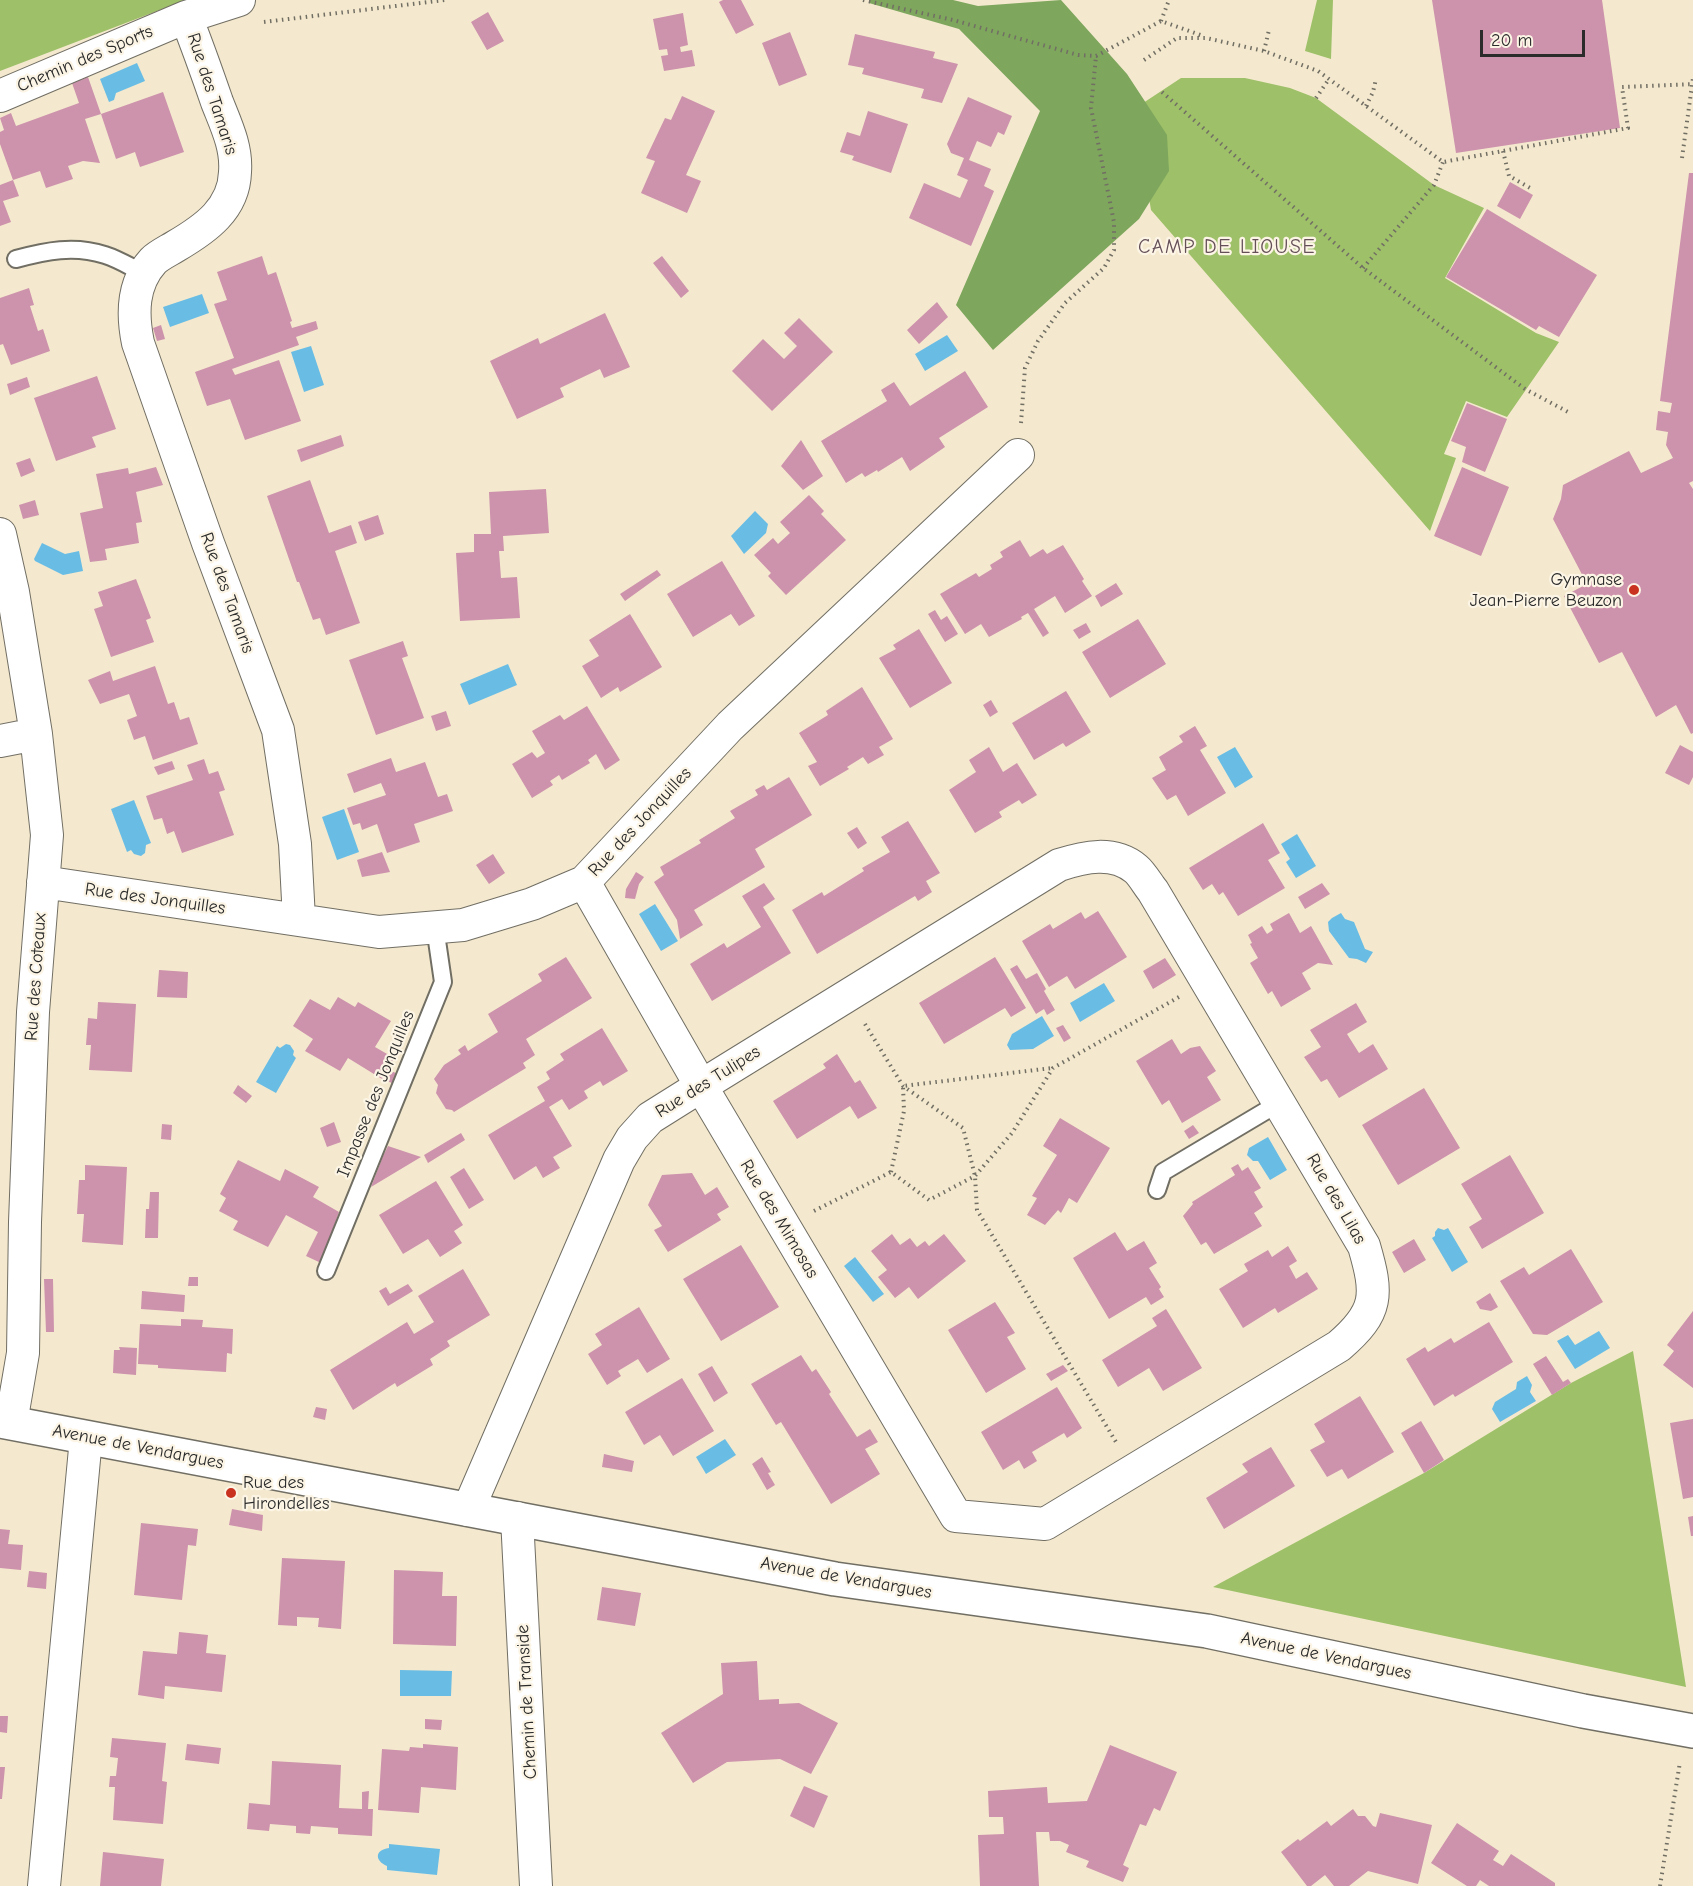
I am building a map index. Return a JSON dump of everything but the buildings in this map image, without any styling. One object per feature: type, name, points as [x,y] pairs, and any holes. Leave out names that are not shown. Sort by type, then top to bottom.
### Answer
[{"type":"street","name":"Chemin des Sports","points":[[0,96],[186,16],[239,0]]},
{"type":"street","name":"Rue des Tamaris","points":[[186,16],[234,147],[236,172],[232,194],[220,213],[205,229],[154,259],[143,273],[135,297],[134,323],[138,342],[208,543],[278,730],[295,844],[299,920]]},
{"type":"street","name":"Rue des Jonquilles","points":[[43,882],[380,932],[463,925],[532,904],[584,882],[730,726],[1018,455]]},
{"type":"street","name":"Rue des Coteaux","points":[[0,534],[13,592],[36,734],[47,835],[33,1012],[12,1221],[23,1353],[5,1422]]},
{"type":"street","points":[[0,741],[36,734]]},
{"type":"street","name":"Rue des Tulipes","points":[[468,1510],[628,1145],[650,1118],[1059,865],[1085,857],[1111,857]]},
{"type":"street","name":"Rue des Lilas","points":[[999,1521],[1045,1524],[1339,1346],[1359,1329],[1371,1309],[1373,1278],[1364,1246],[1153,891],[1136,869],[1111,857]]},
{"type":"street","name":"Rue des Mimosas","points":[[584,882],[701,1086],[956,1516],[999,1521]]},
{"type":"street","name":"Avenue de Vendargues","points":[[5,1422],[835,1579],[1207,1631],[1583,1711],[1691,1730]]},
{"type":"street","points":[[44,1886],[86,1437]]},
{"type":"street","name":"Chemin de Transide","points":[[518,1518],[536,1886]]},
{"type":"lane","points":[[16,259],[47,251],[74,248],[106,255],[143,273]]},
{"type":"lane","name":"Impasse des Jonquilles","points":[[327,1271],[443,982],[435,927]]},
{"type":"lane","points":[[1157,1190],[1163,1172],[1279,1103]]},
{"type":"path","points":[[239,0],[247,24],[445,0]]},
{"type":"path","points":[[863,0],[953,20],[1078,55],[1096,56],[1161,21],[1169,0]]},
{"type":"path","points":[[1161,21],[1206,38],[1264,51],[1318,71],[1443,162],[1628,128],[1622,87],[1692,84]]},
{"type":"path","points":[[1264,51],[1269,30]]},
{"type":"path","points":[[1144,60],[1178,38],[1206,38]]},
{"type":"path","points":[[1018,455],[1025,368],[1038,341],[1065,303],[1104,268],[1114,250],[1114,222],[1091,108],[1096,56]]},
{"type":"path","points":[[1682,158],[1693,78]]},
{"type":"path","points":[[1316,98],[1329,79]]},
{"type":"path","points":[[1366,106],[1376,79]]},
{"type":"path","points":[[1162,92],[1363,268],[1525,389],[1570,413]]},
{"type":"path","points":[[1503,151],[1509,176],[1532,189]]},
{"type":"path","points":[[1363,268],[1434,185],[1443,162]]},
{"type":"path","points":[[903,1086],[1053,1068],[1207,981]]},
{"type":"path","points":[[848,995],[903,1086],[963,1128],[975,1176],[978,1210],[1133,1471]]},
{"type":"path","points":[[891,1172],[929,1200],[975,1176],[1012,1133],[1053,1068]]},
{"type":"path","points":[[891,1172],[904,1111],[903,1086]]},
{"type":"path","points":[[813,1211],[891,1172]]},
{"type":"path","points":[[1660,1886],[1681,1754],[1691,1730]]},
{"type":"green space","points":[[0,0],[186,0],[0,71]]},
{"type":"green space","points":[[870,0],[953,0],[978,6],[1061,0],[1127,74],[1167,135],[1169,171],[1139,219],[993,350],[956,305],[1040,111],[959,29],[869,3]]},
{"type":"green space","points":[[1317,0],[1333,0],[1331,59],[1305,51]]},
{"type":"green space","points":[[1181,78],[1245,78],[1290,88],[1316,98],[1434,185],[1484,208],[1445,278],[1536,333],[1559,342],[1507,417],[1466,401],[1444,454],[1456,458],[1430,531],[1151,210],[1134,109]]},
{"type":"green space","points":[[1633,1351],[1686,1687],[1213,1587],[1424,1473],[1571,1383]]},
{"type":"water","points":[[137,63],[145,81],[116,93],[114,100],[109,102],[100,79]]},
{"type":"water","points":[[202,294],[209,313],[170,327],[163,307]]},
{"type":"water","points":[[947,335],[958,351],[925,371],[915,354]]},
{"type":"water","points":[[311,346],[324,385],[304,392],[291,352]]},
{"type":"water","points":[[755,511],[768,524],[766,533],[744,554],[731,536]]},
{"type":"water","points":[[42,543],[65,554],[79,551],[83,571],[63,575],[35,561]]},
{"type":"water","points":[[508,664],[517,685],[469,705],[460,684]]},
{"type":"water","points":[[1235,747],[1253,777],[1235,788],[1217,757]]},
{"type":"water","points":[[134,800],[151,843],[146,845],[145,853],[141,856],[134,854],[131,850],[127,852],[111,809]]},
{"type":"water","points":[[344,809],[359,852],[337,860],[322,817]]},
{"type":"water","points":[[1297,834],[1316,866],[1296,878],[1286,862],[1290,859],[1281,844]]},
{"type":"water","points":[[655,904],[678,941],[661,951],[639,914]]},
{"type":"water","points":[[1341,913],[1345,919],[1354,922],[1365,949],[1373,952],[1366,963],[1349,958],[1329,931],[1328,922]]},
{"type":"water","points":[[1104,983],[1115,1001],[1080,1022],[1070,1003]]},
{"type":"water","points":[[1042,1016],[1054,1036],[1033,1049],[1010,1050],[1007,1045],[1012,1034]]},
{"type":"water","points":[[286,1044],[290,1045],[296,1058],[276,1093],[256,1082],[277,1046],[280,1048]]},
{"type":"water","points":[[1268,1137],[1287,1170],[1270,1180],[1258,1161],[1253,1161],[1247,1155],[1249,1148]]},
{"type":"water","points":[[1438,1228],[1444,1230],[1448,1228],[1468,1262],[1452,1272],[1432,1238]]},
{"type":"water","points":[[855,1257],[884,1294],[873,1302],[844,1266]]},
{"type":"water","points":[[1599,1331],[1610,1348],[1575,1369],[1557,1341],[1568,1335],[1575,1345]]},
{"type":"water","points":[[1527,1376],[1532,1385],[1530,1392],[1536,1401],[1500,1422],[1492,1409],[1495,1402],[1516,1389],[1517,1382]]},
{"type":"water","points":[[725,1439],[736,1455],[706,1474],[696,1457]]},
{"type":"water","points":[[400,1670],[452,1671],[451,1696],[400,1696]]},
{"type":"water","points":[[389,1844],[440,1849],[437,1875],[387,1870],[387,1866],[378,1859],[378,1856],[381,1851],[389,1848]]},
{"type":"place","name":"Gymnase Jean-Pierre Beuzon","points":[[1634,590]]},
{"type":"place","name":"Rue des Hirondelles","points":[[231,1493]]},
{"type":"district","name":"CAMP DE LIOUSE","points":[[1227,247]]}]
